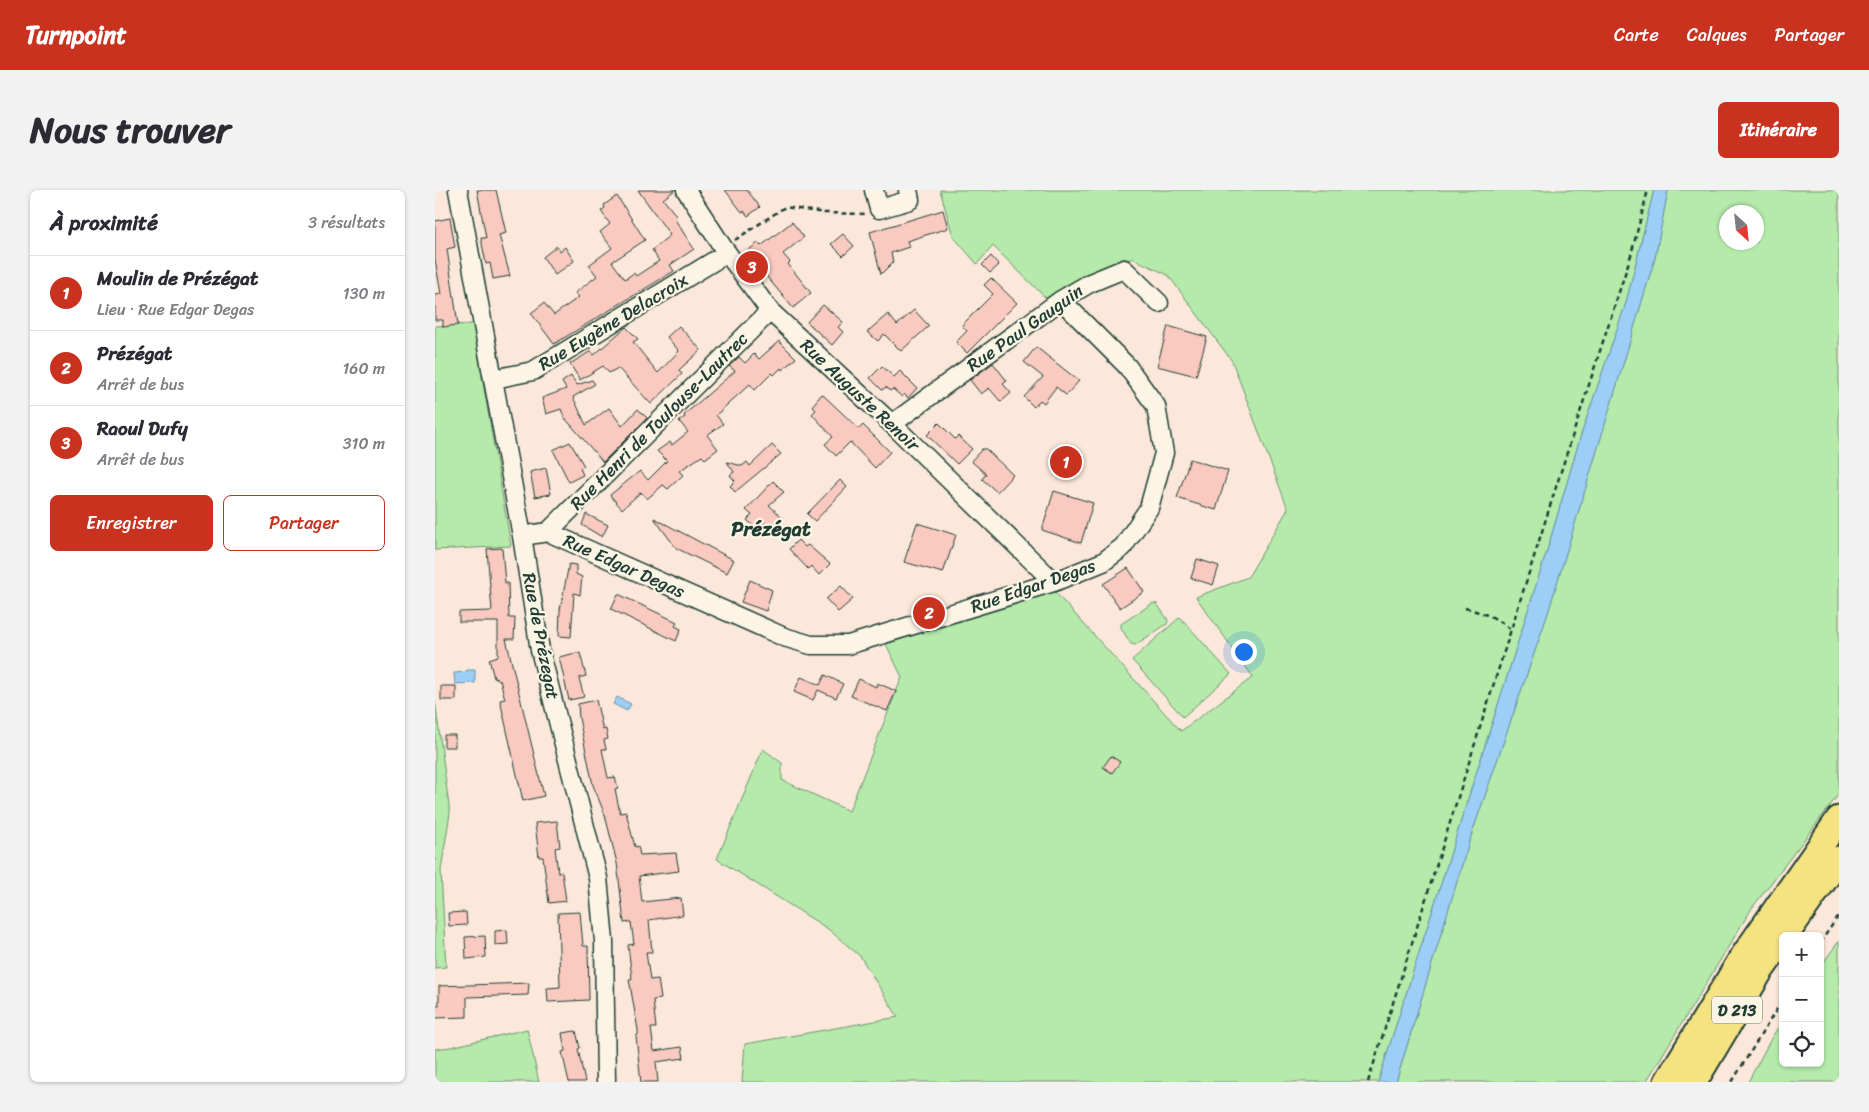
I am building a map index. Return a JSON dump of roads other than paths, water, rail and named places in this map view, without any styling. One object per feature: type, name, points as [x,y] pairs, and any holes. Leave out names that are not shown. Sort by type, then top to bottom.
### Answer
[{"type":"highway","name":"D 213","points":[[1667,1082],[1742,958],[1839,819]]},
{"type":"highway","points":[[1788,932],[1839,859]]},
{"type":"highway","name":"D 213","points":[[1694,1082],[1759,973],[1779,945]]},
{"type":"street","name":"Rue de Prézegat","points":[[458,190],[522,536],[540,650],[598,878],[604,941],[606,1082]]},
{"type":"street","name":"Rue Auguste Renoir","points":[[686,190],[769,311],[892,424],[1055,582]]},
{"type":"street","points":[[874,190],[879,209],[910,200],[908,190]]},
{"type":"street","name":"Rue Eugène Delacroix","points":[[494,379],[533,371],[725,249]]},
{"type":"street","name":"Rue Paul Gauguin","points":[[892,424],[1061,300],[1090,283],[1124,269],[1159,303]]},
{"type":"street","name":"Rue Edgar Degas","points":[[522,536],[548,532],[784,637],[811,644],[848,645],[1055,582],[1103,562],[1123,547],[1149,508],[1164,453],[1156,406],[1127,366],[1061,300]]},
{"type":"street","name":"Rue Henri de Toulouse-Lautrec","points":[[548,532],[769,311]]},
{"type":"water","points":[[1654,190],[1668,190],[1655,258],[1547,616],[1469,842],[1396,1082],[1378,1082],[1546,554],[1581,435],[1626,303]]},
{"type":"water","points":[[467,670],[475,670],[475,683],[455,684],[454,673],[466,672]]},
{"type":"water","points":[[617,697],[631,704],[627,711],[613,704]]},
{"type":"place","name":"Raoul Dufy","points":[[752,267]]},
{"type":"place","name":"Moulin de Prézégat","points":[[1066,462]]},
{"type":"place","name":"Prézégat","points":[[929,613]]},
{"type":"district","name":"Prézégat","points":[[771,529]]}]
